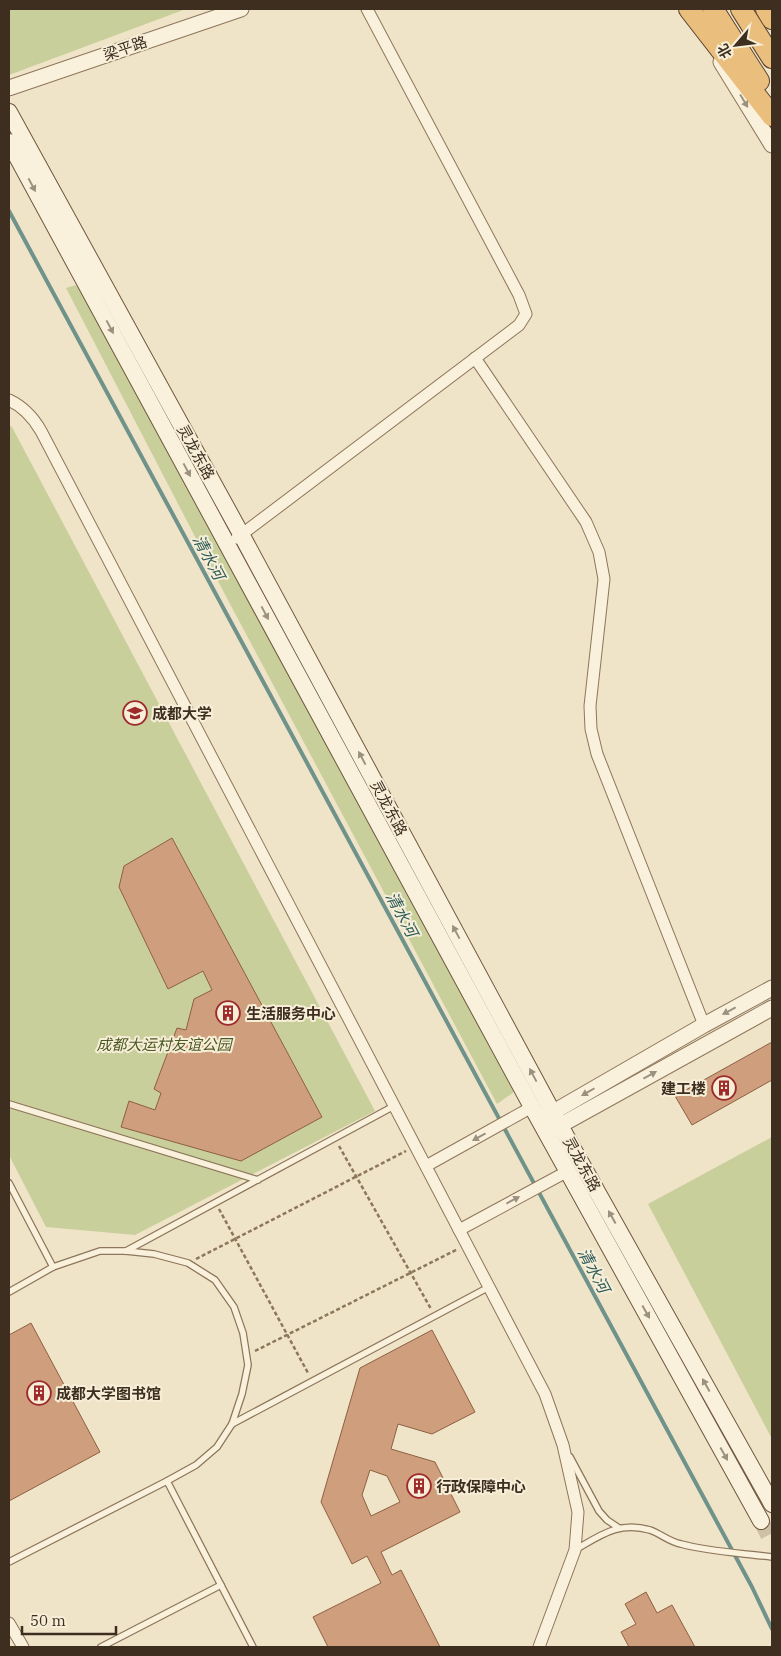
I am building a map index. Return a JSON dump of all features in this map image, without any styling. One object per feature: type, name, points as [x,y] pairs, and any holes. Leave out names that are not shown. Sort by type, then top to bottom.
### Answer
[{"type":"highway","points":[[713,9],[772,102]]},
{"type":"highway","points":[[741,9],[772,58]]},
{"type":"highway","points":[[766,9],[772,19]]},
{"type":"highway","points":[[690,11],[772,116]]},
{"type":"main road","name":"灵龙东路","points":[[9,112],[241,534],[546,1120],[568,1171],[761,1521]]},
{"type":"main road","name":"灵龙东路","points":[[9,142],[228,545],[546,1120],[772,1504]]},
{"type":"street","name":"梁平路","points":[[9,88],[241,9]]},
{"type":"street","points":[[228,545],[519,324],[526,314],[518,295],[367,9]]},
{"type":"street","points":[[690,11],[772,145]]},
{"type":"street","points":[[475,358],[586,522],[599,552],[604,579],[590,706],[591,730],[597,754],[704,1025]]},
{"type":"street","points":[[9,400],[18,404],[32,415],[41,431],[545,1394],[563,1445],[578,1512],[575,1550],[539,1647]]},
{"type":"street","points":[[546,1120],[704,1025],[772,988]]},
{"type":"street","points":[[426,1166],[518,1116],[546,1120],[772,1008]]},
{"type":"street","points":[[459,1230],[568,1171]]},
{"type":"street","points":[[9,1623],[23,1647]]},
{"type":"lane","points":[[9,1104],[258,1180]]},
{"type":"lane","points":[[126,1251],[394,1106]]},
{"type":"lane","points":[[9,1183],[53,1267]]},
{"type":"lane","points":[[9,1292],[53,1267],[100,1251],[154,1254],[188,1263],[215,1280],[234,1307],[243,1334],[248,1365],[242,1394],[232,1424],[217,1446],[196,1465],[167,1482],[9,1562]]},
{"type":"lane","points":[[232,1424],[489,1287]]},
{"type":"lane","points":[[563,1445],[599,1511],[607,1520],[619,1528]]},
{"type":"lane","points":[[167,1482],[253,1647]]},
{"type":"lane","points":[[575,1550],[608,1531],[634,1527],[651,1531],[680,1544],[772,1558]]},
{"type":"lane","points":[[101,1647],[221,1585]]},
{"type":"path","points":[[335,1138],[435,1316]]},
{"type":"path","points":[[188,1263],[415,1146]]},
{"type":"path","points":[[215,1203],[313,1381]]},
{"type":"path","points":[[246,1355],[467,1245]]},
{"type":"green space","points":[[9,9],[186,9],[9,75]]},
{"type":"green space","points":[[76,285],[102,325],[514,1092],[497,1104],[230,604],[66,288]]},
{"type":"green space","name":"成都大运村友谊公园","points":[[9,425],[12,427],[375,1111],[135,1235],[46,1227],[9,1155]]},
{"type":"green space","points":[[772,1137],[772,1439],[648,1204]]},
{"type":"building","name":"生活服务中心","points":[[172,838],[322,1117],[241,1161],[121,1127],[129,1101],[155,1110],[161,1093],[154,1089],[177,1028],[186,1030],[194,999],[212,990],[203,971],[168,989],[119,887],[124,866]]},
{"type":"building","name":"建工楼","points":[[772,1042],[772,1080],[692,1125],[675,1096]]},
{"type":"building","name":"成都大学图书馆","points":[[31,1323],[100,1452],[9,1501],[9,1335]]},
{"type":"building","name":"行政保障中心","points":[[432,1330],[475,1412],[432,1434],[398,1424],[391,1449],[435,1462],[460,1512],[381,1552],[392,1575],[401,1570],[440,1647],[328,1647],[313,1617],[381,1583],[367,1556],[352,1564],[321,1502],[360,1368]],"holes":[[[370,1470],[387,1476],[400,1502],[371,1516],[362,1495]]]},
{"type":"building","points":[[646,1592],[657,1613],[672,1605],[695,1647],[629,1647],[621,1632],[636,1624],[625,1604]]},
{"type":"waterway","name":"清水河","points":[[9,211],[752,1587],[772,1629]]},
{"type":"tunnel","points":[[761,1521],[772,1542]]},
{"type":"place","name":"成都大学","points":[[135,713]]},
{"type":"place","name":"生活服务中心","points":[[228,1013]]},
{"type":"place","name":"建工楼","points":[[724,1088]]},
{"type":"place","name":"成都大学图书馆","points":[[39,1393]]},
{"type":"place","name":"行政保障中心","points":[[419,1486]]}]
